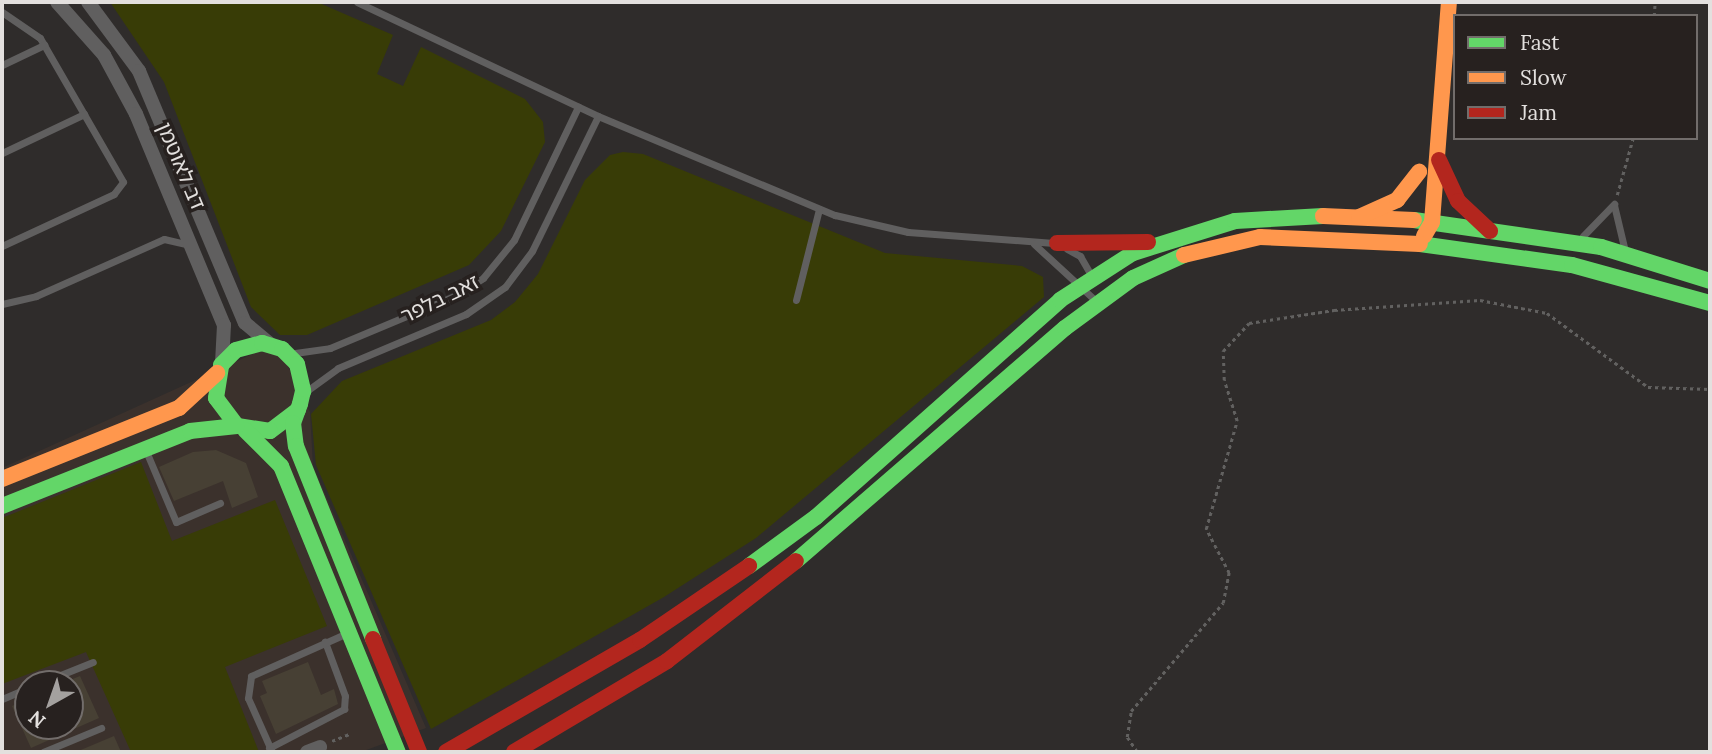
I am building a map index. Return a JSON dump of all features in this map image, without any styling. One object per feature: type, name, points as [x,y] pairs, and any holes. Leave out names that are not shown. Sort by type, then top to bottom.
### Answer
[{"type":"main road","points":[[1420,244],[1414,220],[1442,2]]},
{"type":"main road","points":[[1420,244],[1432,222],[1449,2]]},
{"type":"main road","points":[[1438,157],[1458,201],[1490,230]]},
{"type":"main road","points":[[1359,217],[1397,200],[1419,172]]},
{"type":"main road","points":[[410,729],[437,745],[454,748],[640,640],[816,517],[1086,282],[1157,242],[1235,220],[1359,217],[1414,220],[1575,243],[1627,255],[1710,281]]},
{"type":"main road","points":[[514,752],[667,660],[750,600],[1098,302],[1172,258],[1221,242],[1314,235],[1420,244],[1573,265],[1710,303]]},
{"type":"main road","points":[[1057,243],[1157,242]]},
{"type":"main road","points":[[2,479],[179,408],[242,347],[279,348],[300,371],[299,407],[293,428],[299,456],[419,752]]},
{"type":"main road","points":[[220,368],[218,405],[279,462],[398,752]]},
{"type":"main road","points":[[2,506],[204,427],[240,427],[270,431],[299,407]]},
{"type":"main road","points":[[390,752],[391,735]]},
{"type":"street","name":"דב לאוטמן","points":[[57,2],[85,31],[121,83],[225,330],[220,368]]},
{"type":"street","name":"דב לאוטמן","points":[[89,2],[144,81],[245,323],[279,348]]},
{"type":"lane","points":[[357,2],[598,116],[820,209],[908,232],[1057,243],[1080,256],[1086,282],[1098,302]]},
{"type":"lane","points":[[2,12],[44,45],[123,182],[114,194],[2,246]]},
{"type":"lane","points":[[2,65],[44,45]]},
{"type":"lane","name":"זאב בלפר","points":[[279,348],[300,354],[325,350],[457,295],[483,278],[514,240],[578,107]]},
{"type":"lane","points":[[2,153],[84,114]]},
{"type":"lane","name":"זאב בלפר","points":[[299,407],[327,374],[466,314],[505,287],[532,251],[598,116]]},
{"type":"lane","points":[[1575,243],[1614,204]]},
{"type":"lane","points":[[1614,204],[1627,255]]},
{"type":"lane","points":[[796,300],[820,209]]},
{"type":"lane","points":[[2,304],[36,296],[164,239],[191,246]]},
{"type":"lane","points":[[1034,243],[1086,282],[1098,302]]},
{"type":"lane","points":[[145,449],[176,523],[220,503]]},
{"type":"lane","points":[[325,642],[345,696],[344,709],[271,750],[248,698],[248,681],[256,671],[325,642],[349,632]]},
{"type":"lane","points":[[73,670],[93,662]]},
{"type":"lane","points":[[43,752],[101,728]]},
{"type":"path","points":[[1614,204],[1632,140]]},
{"type":"path","points":[[1137,752],[1127,737],[1131,710],[1223,603],[1229,573],[1206,529],[1237,421],[1224,380],[1223,351],[1249,323],[1334,310],[1480,300],[1547,313],[1648,387],[1710,389]]},
{"type":"path","points":[[313,750],[349,734]]},
{"type":"shaded area","points":[[277,343],[310,412],[313,466],[426,728],[361,752],[2,752],[2,468]]},
{"type":"green space","points":[[110,2],[317,2],[393,35],[377,74],[403,86],[421,47],[525,99],[543,122],[545,142],[501,231],[469,265],[307,335],[280,335],[251,307],[164,82]]},
{"type":"green space","points":[[623,152],[643,154],[885,253],[1022,266],[1043,277],[1044,297],[756,538],[664,597],[431,729],[316,465],[311,414],[342,381],[491,320],[515,302],[538,274],[585,180],[610,155]]},
{"type":"green space","points":[[141,462],[172,541],[275,500],[327,626],[225,667],[259,752],[131,752],[86,652],[39,670],[14,670],[14,679],[2,684],[2,518]]},
{"type":"building","points":[[216,450],[246,463],[258,497],[232,508],[223,481],[174,501],[159,467],[193,452]]},
{"type":"building","points":[[308,662],[321,695],[334,689],[338,704],[276,734],[260,696],[267,693],[262,681]]},
{"type":"building","points":[[84,685],[99,718],[84,725]]},
{"type":"building","points":[[114,736],[121,752],[76,752]]},
{"type":"building","points":[[27,740],[49,740],[31,748]]},
{"type":"traffic: fast","points":[[749,566],[816,517],[1060,300],[1133,253],[1235,221],[1323,216]]},
{"type":"traffic: fast","points":[[1414,220],[1601,247],[1710,281]]},
{"type":"traffic: fast","points":[[1420,244],[1572,265],[1710,303]]},
{"type":"traffic: fast","points":[[796,561],[1065,328],[1133,278],[1184,255]]},
{"type":"traffic: fast","points":[[298,410],[270,431],[237,426],[216,398],[221,365],[236,350],[262,343],[282,349],[297,364],[303,391],[300,404],[293,423],[296,446],[373,639]]},
{"type":"traffic: fast","points":[[2,506],[190,431],[237,426]]},
{"type":"traffic: fast","points":[[245,430],[281,466],[398,752]]},
{"type":"traffic: slow","points":[[1424,236],[1432,222],[1449,2]]},
{"type":"traffic: slow","points":[[1359,217],[1397,200],[1419,172]]},
{"type":"traffic: slow","points":[[1323,216],[1414,220]]},
{"type":"traffic: slow","points":[[1184,255],[1260,237],[1420,244]]},
{"type":"traffic: slow","points":[[2,479],[179,408],[217,373]]},
{"type":"traffic: jam","points":[[1439,160],[1458,201],[1490,231]]},
{"type":"traffic: jam","points":[[1057,243],[1148,242]]},
{"type":"traffic: jam","points":[[514,752],[667,661],[796,561]]},
{"type":"traffic: jam","points":[[446,752],[640,640],[749,566]]},
{"type":"traffic: jam","points":[[373,639],[419,752]]}]
